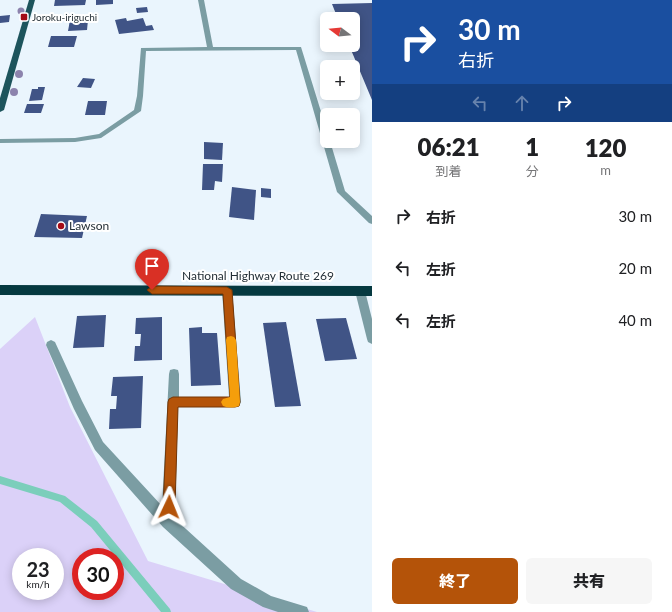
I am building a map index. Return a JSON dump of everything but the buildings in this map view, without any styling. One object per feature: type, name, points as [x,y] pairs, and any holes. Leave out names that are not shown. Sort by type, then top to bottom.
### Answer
[{"type":"highway","name":"National Highway Route 269","points":[[0,290],[372,291]]},
{"type":"main road","points":[[0,110],[32,0]]},
{"type":"street","points":[[201,0],[210,48]]},
{"type":"street","points":[[0,141],[74,140],[101,136],[137,111],[140,96],[143,49],[299,48],[340,192],[372,221]]},
{"type":"street","points":[[173,402],[235,402],[227,290]]},
{"type":"street","points":[[360,291],[372,339]]},
{"type":"street","points":[[51,345],[78,405],[99,446],[168,522],[236,584],[268,602],[302,612]]},
{"type":"street","points":[[168,522],[174,374]]},
{"type":"shaded area","points":[[35,317],[70,407],[148,561],[317,612],[0,612],[0,349]]},
{"type":"waterway","points":[[0,480],[62,499],[94,524],[167,612]]},
{"type":"slow traffic","points":[[226,402],[235,402],[231,340]]},
{"type":"place","name":"Joroku-iriguchi","points":[[24,17]]},
{"type":"place","name":"Lawson","points":[[61,226]]},
{"type":"route","points":[[152,290],[227,290],[235,402],[173,402],[169,507]]}]
